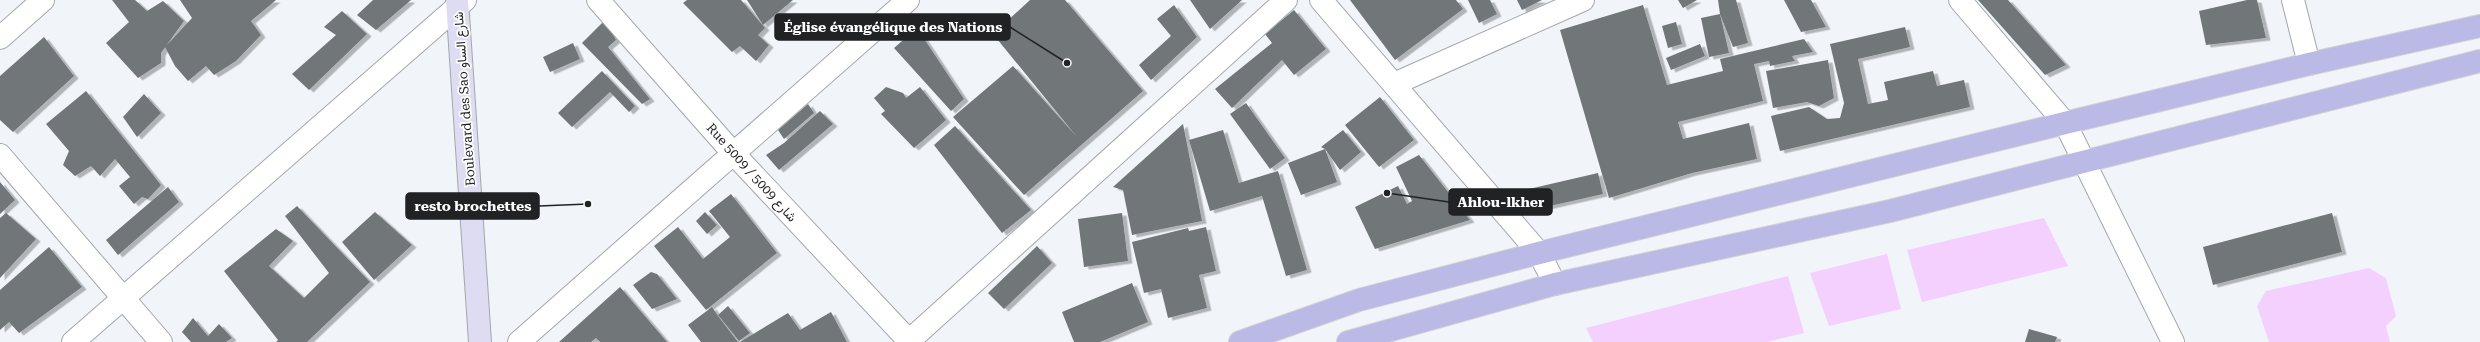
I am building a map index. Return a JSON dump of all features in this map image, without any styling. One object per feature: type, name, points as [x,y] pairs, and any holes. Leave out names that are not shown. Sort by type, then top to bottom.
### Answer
[{"type":"main road","points":[[1240,342],[1359,300],[1539,253],[2309,64],[2480,26]]},
{"type":"main road","points":[[1348,342],[1555,284],[1882,213],[2480,61]]},
{"type":"street","points":[[0,38],[43,0]]},
{"type":"street","name":"Rue 5009 / شارع 5009","points":[[598,0],[733,153],[909,342]]},
{"type":"street","points":[[519,342],[908,0]]},
{"type":"street","points":[[909,342],[1286,0]]},
{"type":"street","points":[[1321,0],[1539,253],[1555,284]]},
{"type":"street","points":[[1394,84],[1584,0]]},
{"type":"street","points":[[1960,0],[2065,123],[2086,162],[2173,342]]},
{"type":"street","points":[[2293,0],[2309,64]]},
{"type":"street","points":[[73,342],[460,3]]},
{"type":"street","name":"Boulevard des Sao شارع الساو","points":[[460,3],[480,342]]},
{"type":"street","points":[[0,155],[161,342]]},
{"type":"shaded area","points":[[2044,218],[2068,266],[1922,302],[1907,250]]},
{"type":"shaded area","points":[[1887,254],[1901,309],[1829,326],[1810,273]]},
{"type":"shaded area","points":[[2369,268],[2386,278],[2396,316],[2386,326],[2390,342],[2269,342],[2257,306],[2266,291]]},
{"type":"shaded area","points":[[1788,276],[1804,333],[1767,342],[1593,342],[1586,328]]},
{"type":"building","points":[[112,0],[135,0],[147,11],[163,1],[184,21],[161,53],[161,63],[138,78],[106,43],[129,22]]},
{"type":"building","points":[[180,0],[276,0],[251,21],[261,35],[236,61],[214,75],[206,66],[188,81],[175,66],[165,47],[192,18]]},
{"type":"building","points":[[373,0],[411,0],[376,30],[357,15]]},
{"type":"building","points":[[687,0],[741,0],[765,28],[758,35],[769,45],[756,61],[740,46],[732,52],[683,3]]},
{"type":"building","points":[[747,0],[793,0],[763,25]]},
{"type":"building","points":[[1030,0],[1065,0],[1143,91],[1024,195],[953,117],[1013,66],[1077,137],[993,34]]},
{"type":"building","points":[[1190,0],[1242,0],[1210,29]]},
{"type":"building","points":[[1350,0],[1456,0],[1463,9],[1395,60]]},
{"type":"building","points":[[1468,0],[1490,0],[1497,14],[1479,23]]},
{"type":"building","points":[[1517,0],[1542,0],[1522,10]]},
{"type":"building","points":[[1678,0],[1697,0],[1683,8]]},
{"type":"building","points":[[1718,0],[1736,0],[1748,43],[1733,47],[1720,14]]},
{"type":"building","points":[[1784,0],[1811,0],[1826,27],[1801,32]]},
{"type":"building","points":[[1978,0],[2008,0],[2066,65],[2045,75]]},
{"type":"building","points":[[2247,0],[2257,0],[2266,38],[2206,45],[2199,11]]},
{"type":"building","points":[[1174,5],[1197,37],[1151,80],[1139,65],[1171,36],[1157,19]]},
{"type":"building","points":[[1643,5],[1667,85],[1723,71],[1720,59],[1804,39],[1813,52],[1792,56],[1795,61],[1770,66],[1769,61],[1754,64],[1763,101],[1678,122],[1683,139],[1749,123],[1757,159],[1692,173],[1609,198],[1560,30]]},
{"type":"building","points":[[1294,10],[1326,49],[1294,75],[1282,60],[1232,108],[1215,89],[1272,43],[1265,34]]},
{"type":"building","points":[[342,11],[367,34],[309,90],[292,74],[336,35],[324,27]]},
{"type":"building","points":[[1720,14],[1729,53],[1709,57],[1701,18]]},
{"type":"building","points":[[605,20],[616,40],[608,47],[650,99],[642,104],[582,43]]},
{"type":"building","points":[[1676,22],[1682,44],[1668,48],[1662,26]]},
{"type":"building","points":[[1905,27],[1910,47],[1858,59],[1868,104],[1888,100],[1884,82],[1933,71],[1937,86],[1964,80],[1970,107],[1780,151],[1771,116],[1809,107],[1827,119],[1840,118],[1844,103],[1830,44]]},
{"type":"building","points":[[917,28],[964,99],[951,111],[894,48]]},
{"type":"building","points":[[44,37],[74,76],[13,132],[0,120],[0,76]]},
{"type":"building","points":[[573,43],[580,59],[550,72],[543,57]]},
{"type":"building","points":[[1700,44],[1705,56],[1671,70],[1666,58]]},
{"type":"building","points":[[1828,60],[1834,98],[1819,106],[1807,102],[1773,108],[1766,71]]},
{"type":"building","points":[[602,71],[635,106],[629,112],[610,92],[572,127],[558,113]]},
{"type":"building","points":[[886,87],[903,93],[906,98],[920,87],[946,120],[914,148],[881,114],[885,111],[874,98]]},
{"type":"building","points":[[86,91],[161,185],[148,199],[142,197],[134,204],[119,186],[130,177],[115,159],[100,176],[91,166],[75,176],[63,165],[69,151],[46,124]]},
{"type":"building","points":[[144,94],[161,113],[137,137],[123,117]]},
{"type":"building","points":[[1380,97],[1414,140],[1379,167],[1345,125]]},
{"type":"building","points":[[1246,103],[1285,158],[1270,169],[1230,114]]},
{"type":"building","points":[[808,104],[814,113],[784,139],[778,130]]},
{"type":"building","points":[[820,111],[833,124],[779,170],[766,155],[784,143]]},
{"type":"building","points":[[1183,124],[1202,221],[1132,235],[1123,190],[1113,187]]},
{"type":"building","points":[[955,126],[1031,210],[1002,233],[934,145]]},
{"type":"building","points":[[1223,130],[1239,183],[1278,171],[1307,270],[1286,276],[1262,196],[1210,211],[1189,140]]},
{"type":"building","points":[[1343,130],[1361,152],[1340,170],[1325,149],[1321,147]]},
{"type":"building","points":[[1325,149],[1337,182],[1301,195],[1288,163]]},
{"type":"building","points":[[1419,155],[1470,220],[1375,249],[1355,207],[1398,186],[1407,204],[1412,201],[1396,167]]},
{"type":"building","points":[[1598,173],[1603,194],[1528,211],[1529,189]]},
{"type":"building","points":[[0,182],[15,200],[0,214]]},
{"type":"building","points":[[168,187],[179,202],[118,255],[106,240]]},
{"type":"building","points":[[731,194],[777,253],[706,310],[654,246],[678,227],[703,259],[730,237],[709,211]]},
{"type":"building","points":[[297,206],[370,282],[307,342],[276,342],[278,340],[224,271],[276,229],[293,241],[269,266],[304,298],[329,273],[285,216]]},
{"type":"building","points":[[375,212],[412,245],[374,280],[342,242]]},
{"type":"building","points":[[705,212],[717,225],[707,234],[696,221]]},
{"type":"building","points":[[6,213],[36,239],[0,278],[0,218]]},
{"type":"building","points":[[1122,213],[1128,261],[1084,267],[1078,219]]},
{"type":"building","points":[[2332,213],[2342,252],[2213,285],[2203,247]]},
{"type":"building","points":[[1206,227],[1216,271],[1199,275],[1207,308],[1168,318],[1161,289],[1144,293],[1132,242],[1188,228],[1189,231]]},
{"type":"building","points":[[1037,246],[1052,263],[1004,309],[988,293]]},
{"type":"building","points":[[49,247],[82,287],[19,333],[9,322],[0,330],[0,290]]},
{"type":"building","points":[[651,272],[657,274],[677,299],[652,309],[633,285]]},
{"type":"building","points":[[1132,283],[1148,322],[1100,342],[1074,342],[1062,312]]},
{"type":"building","points":[[620,287],[667,342],[600,342],[596,338],[591,342],[559,342]]},
{"type":"building","points":[[728,306],[750,333],[739,341],[718,315]]},
{"type":"building","points":[[712,307],[738,342],[701,342],[688,325]]},
{"type":"building","points":[[831,312],[847,342],[740,342],[788,313],[800,330]]},
{"type":"building","points":[[193,318],[208,336],[219,324],[232,338],[226,342],[191,342],[182,332]]},
{"type":"building","points":[[2029,329],[2057,337],[2055,342],[2025,342]]},
{"type":"place","name":"Église évangélique des Nations","points":[[1067,63]]},
{"type":"place","name":"Ahlou-lkher","points":[[1387,193]]},
{"type":"place","name":"resto brochettes","points":[[588,204]]}]
